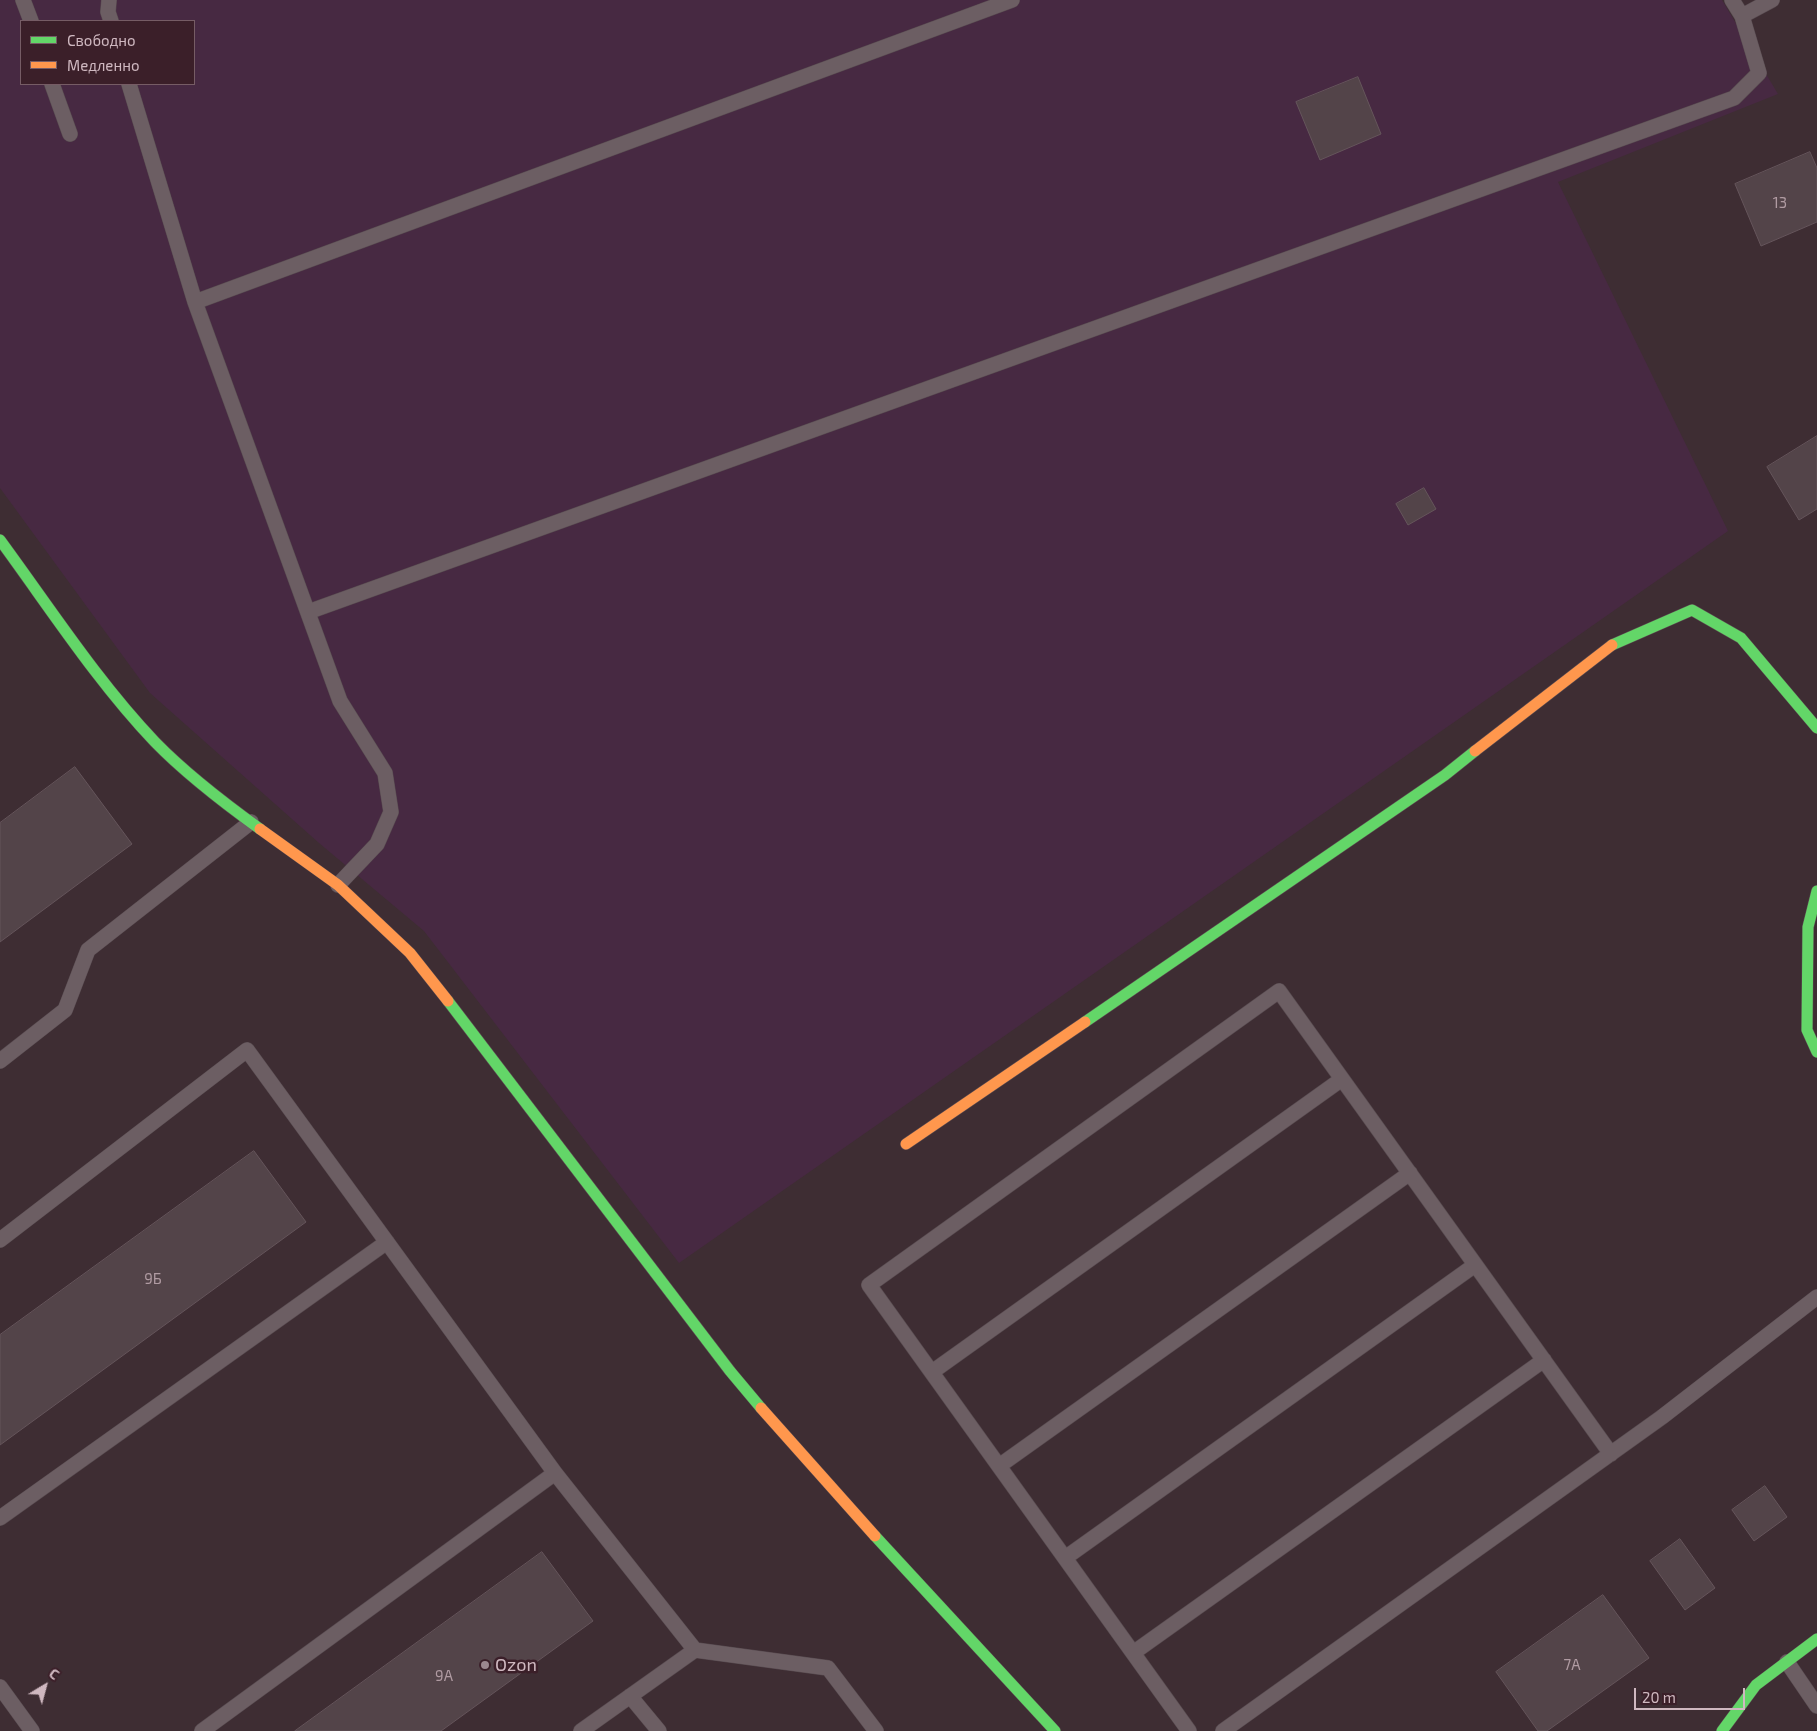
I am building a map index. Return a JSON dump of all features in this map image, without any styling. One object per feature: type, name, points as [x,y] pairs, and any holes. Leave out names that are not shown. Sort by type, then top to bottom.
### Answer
[{"type":"street","points":[[0,540],[118,700],[156,743],[207,788],[338,885],[410,953],[474,1033],[730,1371],[841,1500],[1055,1731]]},
{"type":"street","points":[[906,1144],[1445,775],[1612,645],[1692,610],[1741,638],[1817,728]]},
{"type":"street","points":[[1817,891],[1808,927],[1808,1030],[1817,1052]]},
{"type":"street","points":[[1722,1731],[1756,1685],[1817,1639]]},
{"type":"lane","points":[[23,0],[31,20]]},
{"type":"lane","points":[[109,0],[108,12],[111,20]]},
{"type":"lane","points":[[194,302],[1012,0]]},
{"type":"lane","points":[[308,612],[1734,98],[1759,73],[1742,16],[1732,0]]},
{"type":"lane","points":[[1742,16],[1772,0]]},
{"type":"lane","points":[[52,85],[70,134]]},
{"type":"lane","points":[[129,85],[194,302],[340,701],[385,773],[391,812],[377,844],[338,885]]},
{"type":"lane","points":[[0,1061],[65,1010],[88,950],[251,822]]},
{"type":"lane","points":[[1189,1731],[869,1285],[1279,991],[1610,1454]]},
{"type":"lane","points":[[0,1240],[247,1050],[555,1473],[695,1650]]},
{"type":"lane","points":[[932,1372],[1342,1079]]},
{"type":"lane","points":[[999,1466],[1410,1173]]},
{"type":"lane","points":[[0,1518],[386,1242]]},
{"type":"lane","points":[[1065,1558],[1475,1265]]},
{"type":"lane","points":[[1223,1731],[1662,1417],[1817,1297]]},
{"type":"lane","points":[[1133,1654],[1544,1360]]},
{"type":"lane","points":[[202,1731],[555,1473]]},
{"type":"lane","points":[[581,1731],[695,1650],[828,1668],[876,1731]]},
{"type":"lane","points":[[1787,1662],[1817,1706]]},
{"type":"lane","points":[[0,1687],[32,1731]]},
{"type":"lane","points":[[630,1696],[659,1731]]},
{"type":"shaded area","points":[[0,0],[1722,0],[1778,94],[1558,182],[1728,531],[679,1263],[424,931],[319,843],[150,693],[0,488]]},
{"type":"building","points":[[1358,77],[1381,134],[1320,160],[1296,102]]},
{"type":"building","points":[[1810,152],[1817,168],[1817,222],[1761,246],[1735,184]]},
{"type":"building","points":[[1817,436],[1817,509],[1799,520],[1767,467]]},
{"type":"building","points":[[1424,488],[1436,509],[1408,525],[1396,504]]},
{"type":"building","points":[[75,767],[132,844],[0,942],[0,823]]},
{"type":"building","points":[[254,1151],[306,1222],[0,1445],[0,1335]]},
{"type":"building","points":[[1765,1486],[1787,1517],[1754,1541],[1732,1510]]},
{"type":"building","points":[[1680,1539],[1715,1588],[1685,1610],[1650,1561]]},
{"type":"building","points":[[542,1552],[593,1621],[441,1731],[295,1731]]},
{"type":"building","points":[[1603,1595],[1649,1658],[1547,1731],[1538,1731],[1496,1672]]},
{"type":"traffic: fast","points":[[0,540],[74,644],[134,719],[192,777],[260,829]]},
{"type":"traffic: fast","points":[[1612,645],[1692,610],[1741,638],[1817,728]]},
{"type":"traffic: fast","points":[[1085,1022],[1445,775],[1475,751]]},
{"type":"traffic: fast","points":[[1817,891],[1808,927],[1807,1030],[1817,1052]]},
{"type":"traffic: fast","points":[[448,1001],[730,1371],[761,1408]]},
{"type":"traffic: fast","points":[[875,1536],[1055,1731]]},
{"type":"traffic: fast","points":[[1722,1731],[1756,1685],[1817,1639]]},
{"type":"traffic: slow","points":[[1475,751],[1612,645]]},
{"type":"traffic: slow","points":[[260,829],[338,885],[410,953],[448,1001]]},
{"type":"traffic: slow","points":[[906,1144],[1085,1022]]},
{"type":"traffic: slow","points":[[761,1408],[875,1536]]},
{"type":"place","name":"Ozon","points":[[485,1665]]}]
